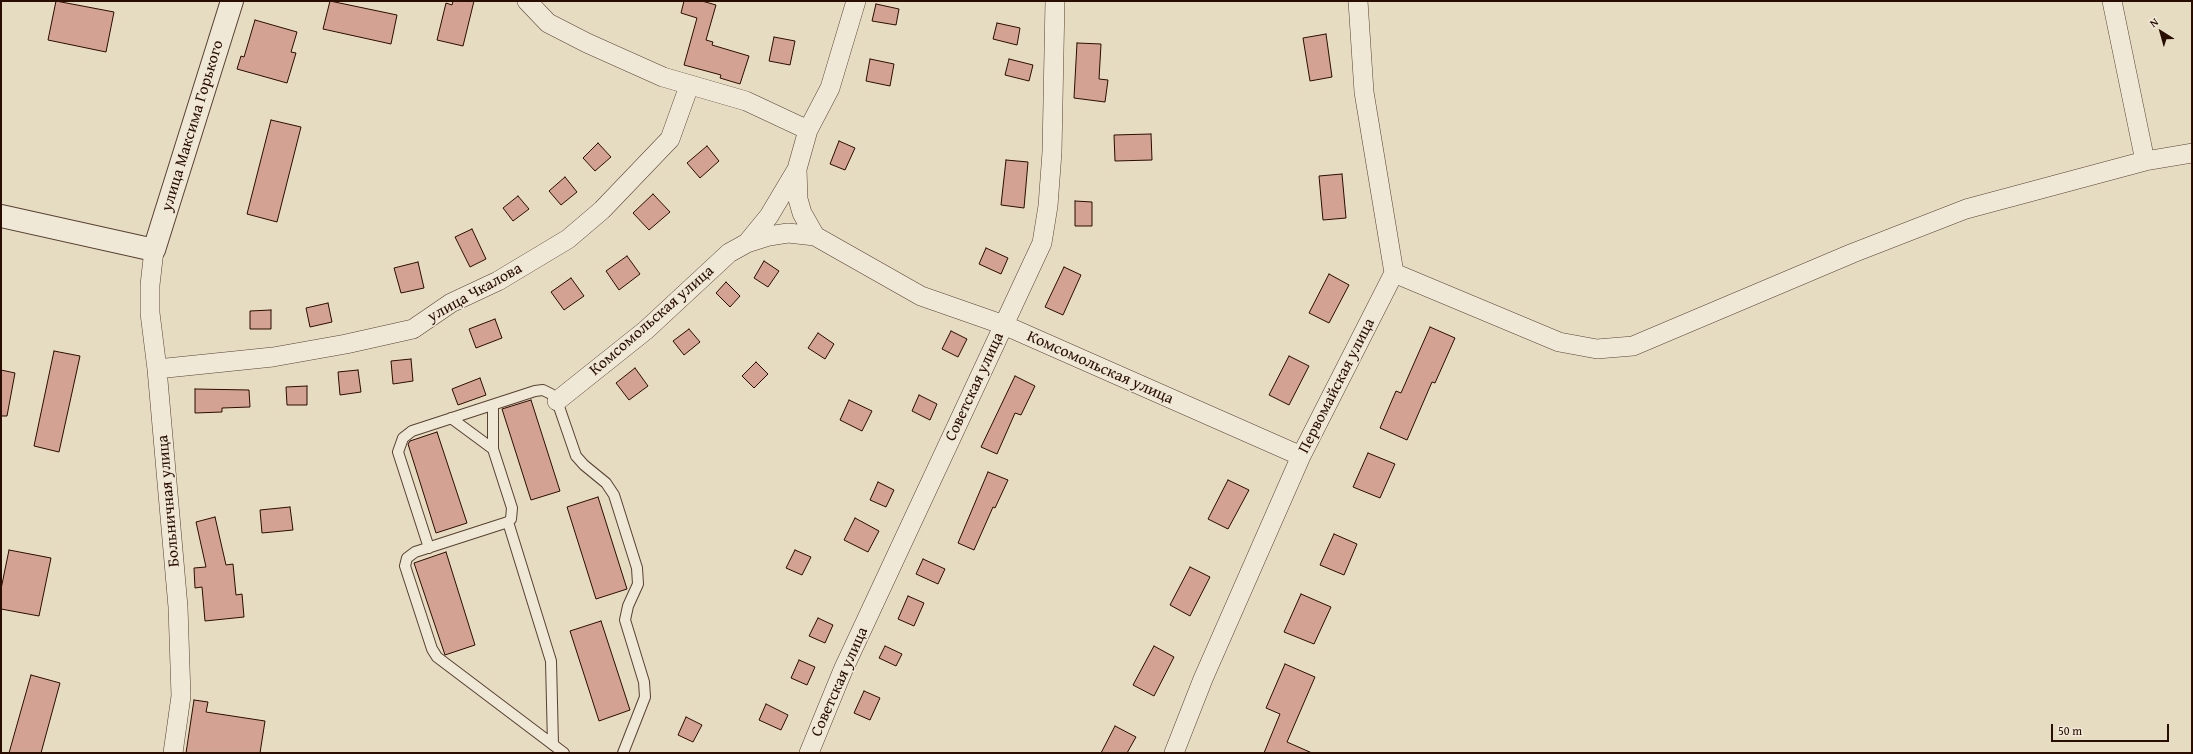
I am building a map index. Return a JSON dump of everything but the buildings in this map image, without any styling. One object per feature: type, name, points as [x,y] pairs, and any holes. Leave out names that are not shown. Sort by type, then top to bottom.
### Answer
[{"type":"street","name":"улица Максима Горького","points":[[154,250],[232,1]]},
{"type":"street","points":[[527,1],[548,24],[656,74],[689,86],[746,101],[808,130]]},
{"type":"street","name":"Комсомольская улица","points":[[747,242],[769,216],[797,169],[808,130],[830,88],[856,1]]},
{"type":"street","name":"Советская улица","points":[[809,753],[843,670],[1042,243],[1048,206],[1052,152],[1055,1]]},
{"type":"street","points":[[1358,1],[1364,92],[1394,274],[1559,342],[1597,349],[1633,346],[1853,253],[1966,208],[2145,161],[2192,153]]},
{"type":"street","points":[[2112,1],[2145,161]]},
{"type":"street","name":"улица Чкалова","points":[[157,368],[273,357],[414,329],[451,303],[498,281],[568,239],[602,210],[670,139],[689,86]]},
{"type":"street","name":"Комсомольская улица","points":[[797,169],[798,199],[802,213],[815,236]]},
{"type":"street","points":[[1,216],[154,250]]},
{"type":"street","name":"Комсомольская улица","points":[[558,401],[646,330],[729,252],[747,242],[788,233],[815,236],[921,296],[1004,325],[1301,456]]},
{"type":"street","name":"Больничная улица","points":[[154,250],[150,285],[150,313],[157,368],[178,607],[181,696],[173,753]]},
{"type":"street","name":"Первомайская улица","points":[[1174,753],[1203,679],[1301,456],[1394,274]]},
{"type":"lane","points":[[429,548],[398,452],[399,445],[403,438],[412,431],[535,391],[543,390],[551,394],[558,401],[576,456],[584,465],[606,483],[614,495],[638,568],[638,584],[626,614],[625,626],[644,682],[645,697],[623,753]]},
{"type":"lane","points":[[493,404],[493,449],[513,512],[508,522],[551,661],[553,745]]},
{"type":"lane","points":[[451,418],[493,449]]},
{"type":"lane","points":[[508,522],[411,554],[406,561],[405,566],[434,654],[441,661],[564,753]]}]
